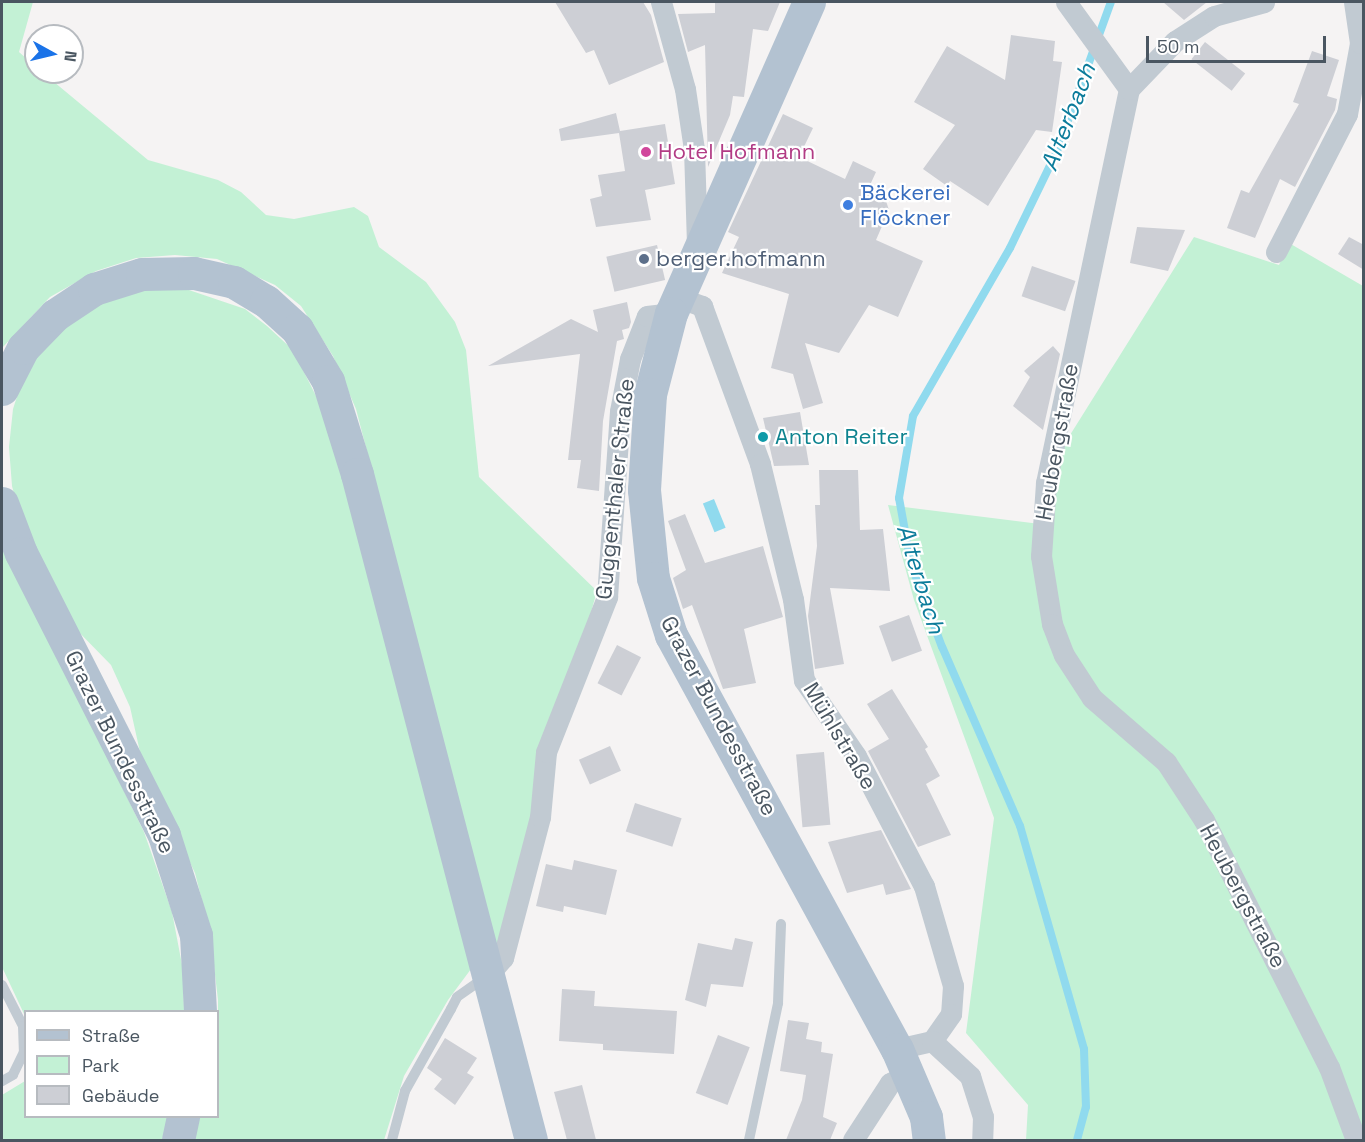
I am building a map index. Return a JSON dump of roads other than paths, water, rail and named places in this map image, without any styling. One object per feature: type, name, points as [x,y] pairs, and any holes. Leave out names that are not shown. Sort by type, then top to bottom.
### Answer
[{"type":"main road","name":"Grazer Bundesstraße","points":[[809,2],[786,60],[674,305],[650,394],[644,490],[652,578],[671,635],[903,1061],[926,1117],[929,1140]]},
{"type":"main road","points":[[2,389],[23,348],[54,315],[94,289],[142,274],[194,273],[234,282],[266,301],[297,329],[328,381],[347,439],[531,1140]]},
{"type":"main road","name":"Grazer Bundesstraße","points":[[2,504],[21,553],[164,836],[196,935],[200,1010]]},
{"type":"main road","points":[[178,1140],[183,1118]]},
{"type":"street","points":[[662,2],[685,89],[693,148],[698,249]]},
{"type":"street","points":[[1066,2],[1129,89],[1175,41],[1218,9],[1264,2]]},
{"type":"street","points":[[1276,252],[1347,114],[1360,43],[1354,2]]},
{"type":"street","name":"Heubergstraße","points":[[1129,89],[1040,519],[1041,556],[1052,624],[1064,655],[1092,698],[1166,762],[1204,819],[1315,1038],[1356,1140]]},
{"type":"street","name":"Guggenthaler Straße","points":[[488,975],[503,958],[535,838],[546,752],[607,597],[620,411],[630,358],[647,316],[674,305]]},
{"type":"street","name":"Mühlstraße","points":[[674,305],[702,306],[760,464],[793,599],[804,680],[856,756],[924,886],[953,986],[951,1014],[932,1041]]},
{"type":"street","points":[[853,1140],[903,1061],[932,1041],[970,1076],[983,1117],[982,1140]]},
{"type":"lane","points":[[749,1140],[778,1004],[781,924]]},
{"type":"lane","name":"Guggenthaler Straße","points":[[392,1140],[405,1091],[458,997],[488,975]]},
{"type":"lane","points":[[2,984],[23,1026],[24,1052],[13,1075],[2,1082]]},
{"type":"water","points":[[714,499],[726,528],[714,532],[703,503]]},
{"type":"waterway","name":"Alterbach","points":[[1077,1140],[1086,1107],[1084,1049],[1020,826],[942,647],[911,564],[899,498],[913,416],[1010,248],[1057,151],[1111,2]]},
{"type":"place","name":"Hotel Hofmann","points":[[646,152]]},
{"type":"place","name":"Bäckerei Flöckner","points":[[848,205]]},
{"type":"place","name":"berger.hofmann","points":[[644,259]]},
{"type":"place","name":"Anton Reiter","points":[[763,437]]}]
